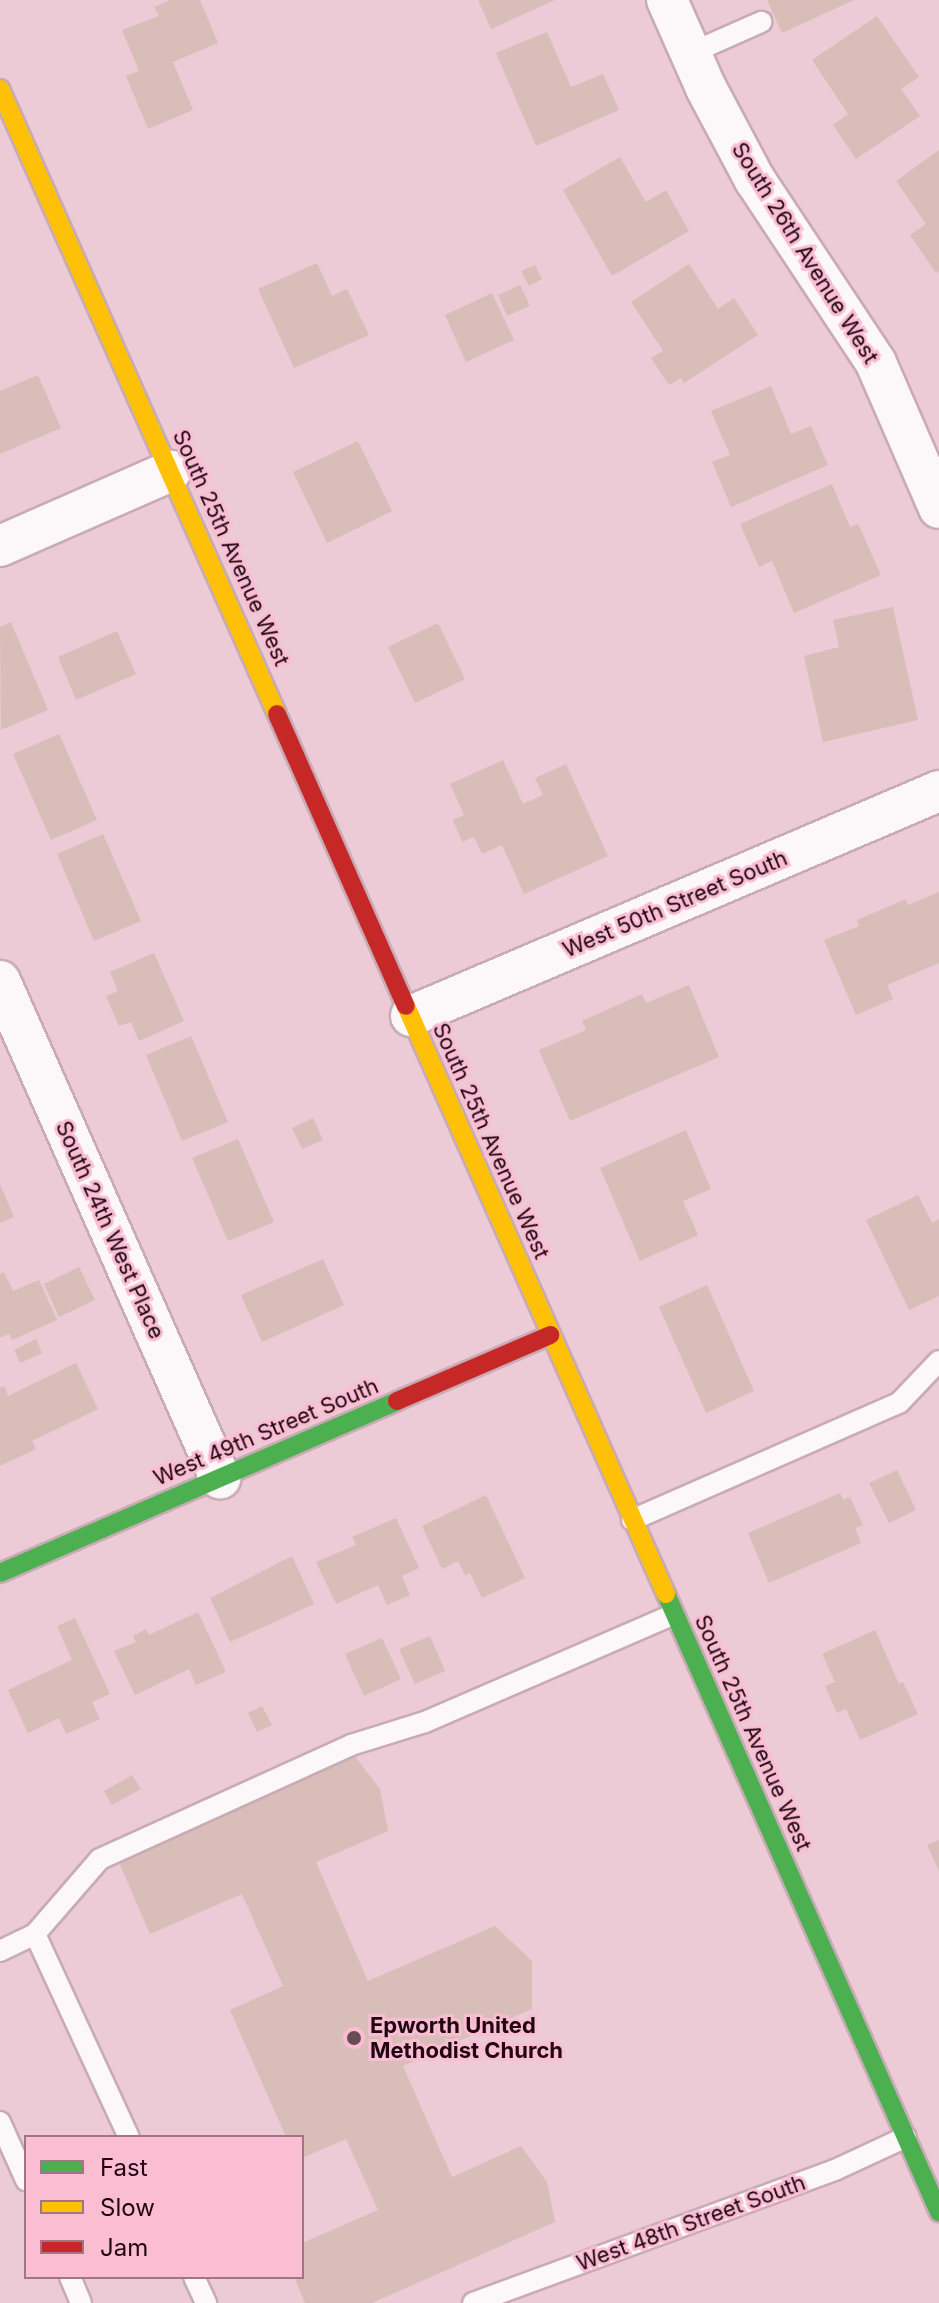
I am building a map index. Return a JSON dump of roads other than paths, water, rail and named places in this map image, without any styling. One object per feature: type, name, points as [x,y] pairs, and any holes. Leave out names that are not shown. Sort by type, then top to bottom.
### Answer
[{"type":"street","name":"South 26th Avenue West","points":[[667,0],[755,180],[876,363],[939,508]]},
{"type":"street","name":"South 25th Avenue West","points":[[0,89],[632,1520],[921,2151],[939,2212]]},
{"type":"street","points":[[0,546],[171,471]]},
{"type":"street","name":"West 50th Street South","points":[[411,1016],[939,791]]},
{"type":"street","name":"South 24th West Place","points":[[0,981],[220,1478]]},
{"type":"street","name":"West 49th Street South","points":[[0,1573],[550,1335]]},
{"type":"lane","points":[[691,53],[761,22]]},
{"type":"lane","points":[[632,1520],[899,1403],[939,1361]]},
{"type":"lane","points":[[0,1951],[35,1934],[100,1859],[351,1745],[425,1722],[674,1614]]},
{"type":"lane","points":[[35,1934],[128,2135]]},
{"type":"lane","points":[[0,2122],[24,2176]]},
{"type":"lane","name":"West 48th Street South","points":[[473,2303],[835,2170],[921,2151]]},
{"type":"lane","points":[[71,2279],[81,2303]]},
{"type":"lane","points":[[195,2279],[206,2303]]},
{"type":"place","name":"Epworth United Methodist Church","points":[[354,2038]]}]
